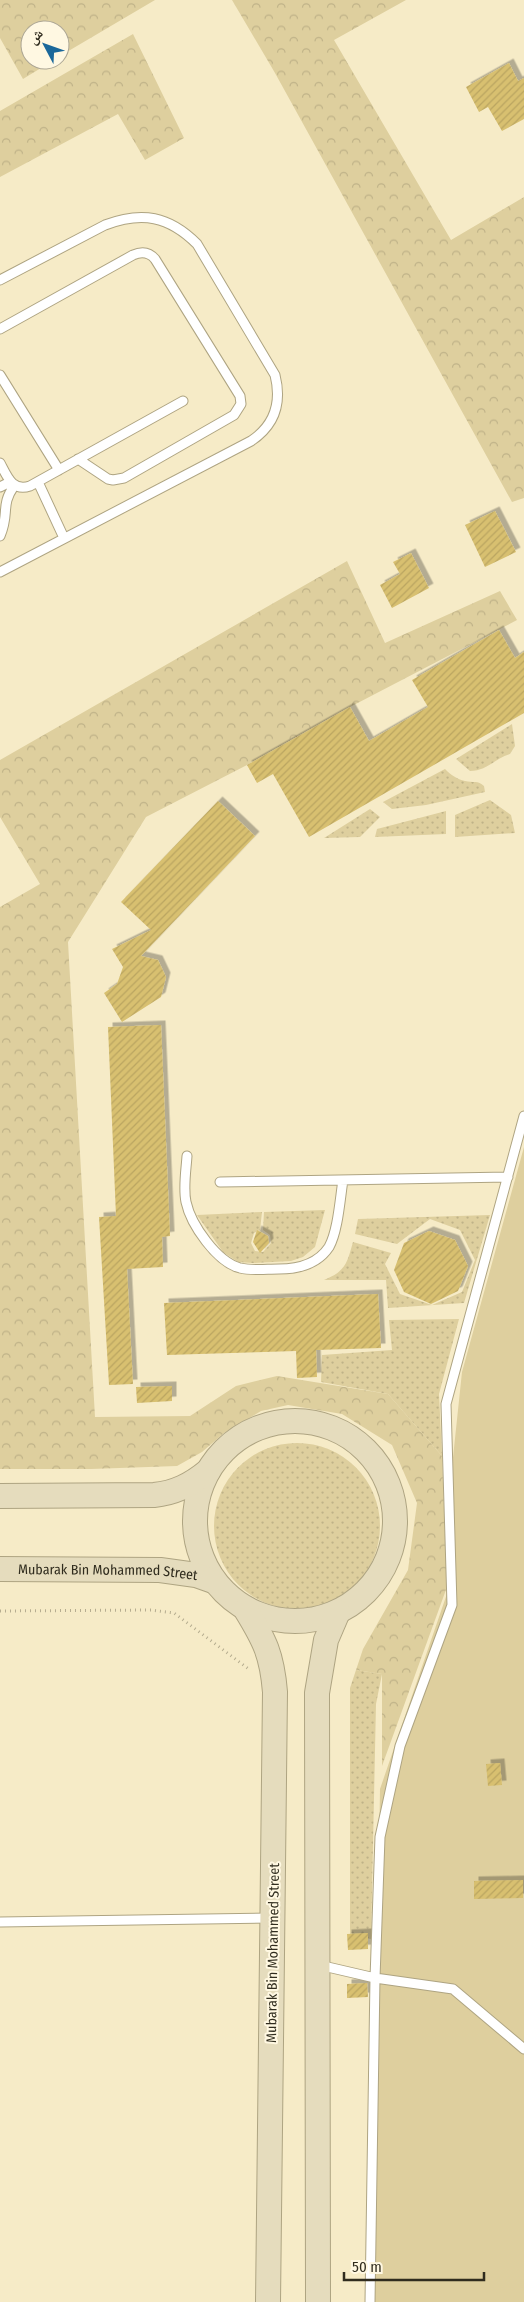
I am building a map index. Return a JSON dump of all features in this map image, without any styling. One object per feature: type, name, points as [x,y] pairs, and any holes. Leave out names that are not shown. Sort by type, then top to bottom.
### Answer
[{"type":"street","points":[[0,1496],[154,1495],[177,1490],[198,1479],[208,1471],[230,1444],[259,1427],[293,1420],[327,1425],[357,1441],[380,1466],[394,1497],[396,1531],[386,1564],[367,1593],[338,1612],[308,1622],[276,1621],[246,1610],[228,1597],[213,1581],[200,1555],[194,1527],[197,1498],[208,1471]]},
{"type":"street","name":"Mubarak Bin Mohammed Street","points":[[0,1569],[160,1570],[196,1575],[213,1581]]},
{"type":"street","name":"Mubarak Bin Mohammed Street","points":[[246,1610],[262,1637],[272,1664],[275,1692],[268,2302]]},
{"type":"street","points":[[318,2302],[317,1693],[326,1640],[338,1612]]},
{"type":"lane","points":[[0,280],[105,225],[121,219],[138,216],[170,223],[185,232],[197,244],[276,375],[278,391],[277,408],[268,427],[260,435],[0,572]]},
{"type":"lane","points":[[0,329],[133,255],[148,253],[155,259],[240,396],[241,404],[234,415],[124,478],[108,479],[78,460]]},
{"type":"lane","points":[[0,376],[59,470]]},
{"type":"lane","points":[[0,487],[12,484],[25,488],[38,482],[183,401]]},
{"type":"lane","points":[[0,463],[12,484]]},
{"type":"lane","points":[[38,482],[64,538]]},
{"type":"lane","points":[[0,536],[2,527],[1,500],[12,484]]},
{"type":"lane","points":[[370,2302],[375,1978],[380,1837],[400,1746],[452,1605],[446,1404],[524,1116]]},
{"type":"lane","points":[[187,1156],[185,1190],[190,1214],[214,1251],[222,1259],[230,1264],[246,1269],[294,1269],[304,1266],[322,1255],[333,1237],[343,1180]]},
{"type":"lane","points":[[220,1182],[508,1177]]},
{"type":"lane","points":[[0,1922],[273,1918]]},
{"type":"lane","points":[[318,1965],[375,1978],[453,1989],[524,2049]]},
{"type":"path","points":[[0,1612],[151,1610],[174,1613],[244,1664],[275,1692]]},
{"type":"green space","points":[[0,0],[155,0],[70,50],[70,20],[20,20],[20,70],[38,70],[23,79],[0,38]]},
{"type":"green space","points":[[232,0],[406,0],[334,40],[451,240],[524,197],[524,498],[512,502],[275,73]]},
{"type":"green space","points":[[133,34],[184,138],[145,160],[118,114],[0,177],[0,111]]},
{"type":"green space","points":[[347,561],[385,643],[500,591],[517,620],[146,817],[68,942],[95,1417],[190,1416],[236,1386],[277,1376],[388,1394],[442,1456],[447,1587],[382,1766],[382,1674],[356,1670],[363,1649],[408,1570],[417,1503],[392,1445],[342,1414],[288,1405],[261,1411],[224,1433],[202,1452],[177,1466],[91,1469],[0,1469],[0,907],[40,884],[0,817],[0,760]]},
{"type":"green space","points":[[512,724],[515,746],[510,754],[486,767],[470,771],[456,759]]},
{"type":"green space","points":[[445,769],[459,779],[482,784],[485,792],[426,805],[392,809],[383,802]]},
{"type":"green space","points":[[490,800],[511,815],[515,833],[455,837],[455,815]]},
{"type":"green space","points":[[370,809],[380,817],[360,837],[324,838]]},
{"type":"green space","points":[[446,811],[446,834],[375,837],[377,829]]},
{"type":"green space","points":[[524,1147],[524,2302],[372,2302],[380,1789],[451,1582],[450,1486],[462,1372]]},
{"type":"green space","points":[[325,1210],[315,1247],[303,1257],[291,1261],[253,1263],[238,1262],[223,1252],[197,1215],[262,1212],[260,1230],[254,1233],[251,1243],[255,1251],[263,1252],[271,1243],[270,1235],[263,1230],[264,1212]]},
{"type":"green space","points":[[490,1215],[464,1303],[388,1308],[386,1280],[324,1280],[341,1270],[349,1256],[353,1242],[391,1253],[385,1264],[400,1294],[432,1305],[462,1292],[475,1260],[460,1230],[430,1219],[397,1244],[355,1234],[358,1219]]},
{"type":"green space","points":[[459,1319],[439,1394],[442,1456],[388,1394],[321,1382],[322,1355],[392,1350],[389,1320]]},
{"type":"green space","points":[[305,1443],[329,1449],[356,1467],[374,1494],[379,1510],[379,1542],[374,1558],[356,1585],[343,1595],[321,1606],[289,1609],[265,1603],[244,1590],[233,1579],[217,1550],[214,1518],[220,1494],[233,1473],[244,1462],[273,1446]]},
{"type":"green space","points":[[356,1670],[382,1674],[376,1704],[371,1939],[350,1936],[350,1688]]},
{"type":"building","points":[[509,63],[518,81],[524,78],[524,119],[502,131],[488,107],[479,112],[466,87]]},
{"type":"building","points":[[495,511],[516,552],[485,567],[465,525]]},
{"type":"building","points":[[411,553],[429,588],[392,608],[380,585],[400,574],[393,562]]},
{"type":"building","points":[[499,630],[515,658],[524,652],[524,713],[309,837],[273,774],[257,783],[247,765],[350,707],[369,741],[428,707],[412,680]]},
{"type":"building","points":[[218,801],[255,836],[141,956],[158,960],[166,977],[161,997],[122,1022],[104,993],[117,984],[123,967],[112,949],[151,930],[121,902]]},
{"type":"building","points":[[161,1025],[170,1236],[162,1237],[163,1267],[127,1269],[133,1384],[109,1385],[99,1217],[116,1216],[108,1027]]},
{"type":"building","points":[[257,1230],[268,1236],[269,1243],[260,1253],[253,1242]]},
{"type":"building","points":[[429,1231],[455,1240],[468,1266],[458,1291],[431,1304],[404,1292],[394,1270],[404,1243]]},
{"type":"building","points":[[378,1294],[381,1348],[316,1350],[317,1377],[297,1378],[296,1351],[167,1355],[164,1303]]},
{"type":"building","points":[[172,1386],[172,1401],[137,1403],[136,1387]]},
{"type":"building","points":[[500,1763],[502,1785],[488,1786],[486,1764]]},
{"type":"building","points":[[523,1880],[523,1898],[474,1899],[474,1881]]},
{"type":"building","points":[[368,1933],[368,1949],[348,1950],[347,1934]]},
{"type":"building","points":[[367,1983],[368,1997],[347,1998],[347,1984]]}]
